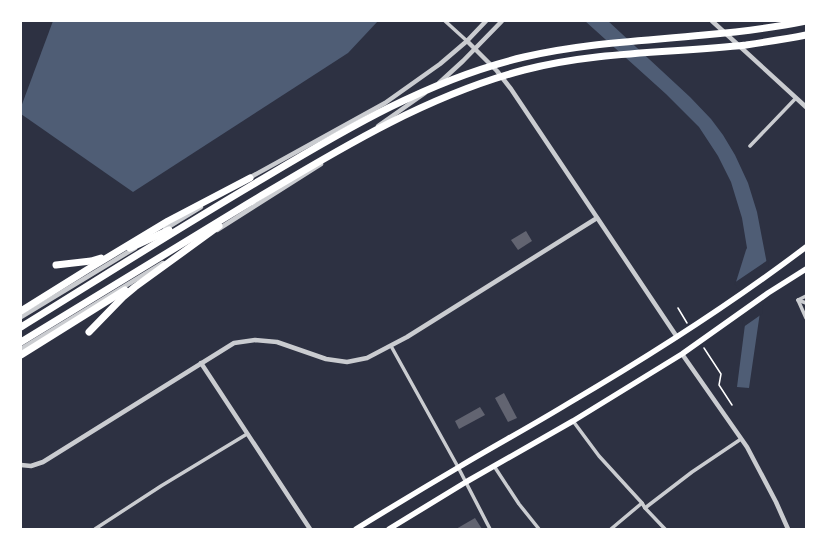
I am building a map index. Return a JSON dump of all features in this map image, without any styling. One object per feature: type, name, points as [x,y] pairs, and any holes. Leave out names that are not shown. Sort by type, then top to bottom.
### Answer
[{"type":"highway","points":[[56,264],[91,261],[110,256],[157,236],[183,223],[261,177],[365,120],[420,93],[469,73],[523,57],[592,44],[704,35],[773,27],[806,21]]},
{"type":"highway","points":[[21,342],[335,152],[404,116],[462,90],[497,77],[561,62],[595,57],[746,45],[806,35]]},
{"type":"highway","points":[[21,326],[290,162]]},
{"type":"highway","points":[[21,311],[168,221],[250,178]]},
{"type":"highway","points":[[89,332],[122,297],[260,196]]},
{"type":"highway","points":[[21,355],[75,322],[187,249]]},
{"type":"main road","points":[[356,529],[458,467],[570,403],[677,337],[776,270],[806,247]]},
{"type":"main road","points":[[389,529],[466,482],[573,421],[682,354],[806,268]]},
{"type":"street","points":[[445,21],[497,71],[506,83],[677,337]]},
{"type":"street","points":[[21,317],[250,178],[385,103],[440,64],[467,41],[486,21]]},
{"type":"street","points":[[21,349],[187,249],[347,148],[418,99],[444,79],[502,21]]},
{"type":"street","points":[[712,21],[806,107]]},
{"type":"street","points":[[750,146],[796,98]]},
{"type":"street","points":[[21,465],[31,466],[44,462],[234,343],[255,340],[277,342],[326,359],[347,362],[367,358],[406,337],[597,218]]},
{"type":"street","points":[[798,300],[806,296]]},
{"type":"street","points":[[798,300],[806,303]]},
{"type":"street","points":[[798,300],[806,318]]},
{"type":"street","points":[[391,346],[458,467],[490,529]]},
{"type":"street","points":[[682,354],[747,447],[776,502],[788,529]]},
{"type":"street","points":[[201,363],[310,529]]},
{"type":"street","points":[[573,421],[599,456],[665,529]]},
{"type":"street","points":[[95,529],[161,486],[247,434]]},
{"type":"street","points":[[645,508],[692,472],[741,439]]},
{"type":"street","points":[[494,466],[519,504],[539,529]]},
{"type":"street","points":[[611,529],[642,503]]},
{"type":"path","points":[[678,308],[691,328]]},
{"type":"path","points":[[704,347],[721,374],[719,385],[732,405]]},
{"type":"water","points":[[53,21],[378,21],[348,53],[133,192],[21,114],[21,107]]},
{"type":"water","points":[[585,21],[608,21],[690,97],[711,119],[723,135],[735,155],[748,183],[757,212],[767,264],[749,388],[737,387],[748,301],[736,282],[747,248],[742,218],[731,182],[718,156],[699,127],[666,94]]},
{"type":"pier","points":[[768,260],[769,265],[762,314],[742,328],[746,300],[734,283]]},
{"type":"building","points":[[526,231],[532,241],[518,250],[511,240]]},
{"type":"building","points":[[504,393],[517,418],[508,422],[495,398]]},
{"type":"building","points":[[480,407],[485,415],[459,429],[455,421]]},
{"type":"building","points":[[475,518],[482,529],[456,529]]}]
